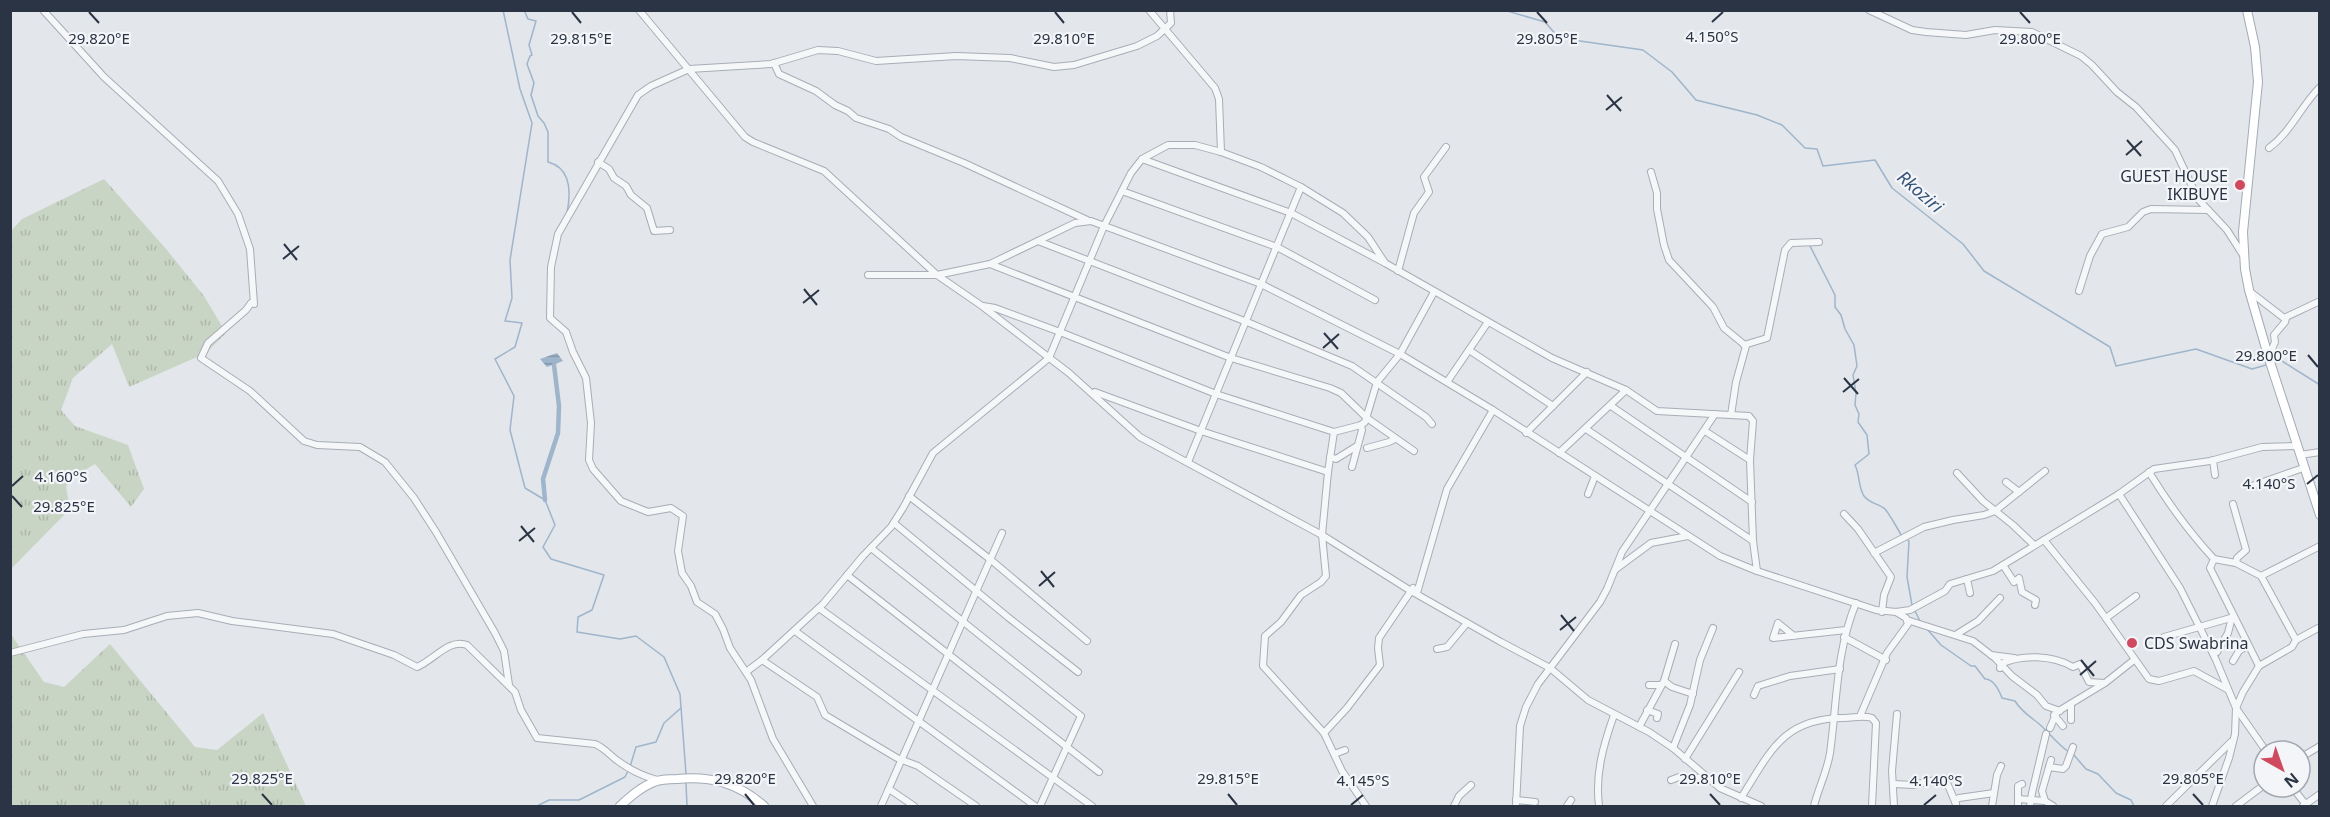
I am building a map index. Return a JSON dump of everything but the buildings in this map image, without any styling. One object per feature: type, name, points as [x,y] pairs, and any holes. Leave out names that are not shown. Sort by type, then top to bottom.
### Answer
[{"type":"main road","points":[[2247,10],[2253,36],[2258,82],[2242,231],[2248,290],[2319,515]]},
{"type":"main road","points":[[620,807],[640,790],[657,780],[700,777],[715,779],[747,794],[764,807]]},
{"type":"street","points":[[43,10],[104,77],[214,177],[238,214],[250,249],[254,304],[251,303],[208,343],[201,358],[250,391],[304,441],[317,445],[360,447],[385,462],[414,498],[436,532],[495,633],[504,651],[509,685]]},
{"type":"street","points":[[639,10],[749,140],[825,171],[937,275],[982,306],[1091,391],[1140,436],[1322,535],[1467,623],[1550,668],[1588,700],[1673,748],[1720,788],[1761,807]]},
{"type":"street","points":[[1149,10],[1217,93],[1221,152]]},
{"type":"street","points":[[813,807],[773,739],[751,680],[730,648],[715,614],[698,603],[691,586],[682,573],[678,550],[683,516],[671,508],[648,512],[621,501],[590,464],[591,423],[586,378],[566,332],[552,321],[550,311],[551,267],[555,242],[561,227],[638,95],[651,86],[689,69],[774,63],[809,51],[830,49],[876,61],[956,56],[1010,58],[1060,67],[1137,46],[1165,30],[1171,23],[1170,10]]},
{"type":"street","points":[[1869,10],[1912,30],[1924,32],[1966,35],[2002,30],[2031,32],[2046,37],[2081,56],[2136,107],[2175,150],[2196,196],[2230,234],[2244,256]]},
{"type":"street","points":[[774,63],[779,74],[816,91],[835,105],[849,111],[856,118],[889,129],[1087,220],[1261,284],[1400,354],[1493,410],[1720,556],[1757,572],[1882,612],[1907,610],[1944,591],[1950,584],[1994,570],[2161,466],[2213,460],[2262,447],[2297,446]]},
{"type":"street","points":[[2270,148],[2293,123],[2303,106],[2319,87]]},
{"type":"street","points":[[746,672],[819,608],[894,523],[933,453],[1049,358],[1104,226],[1131,172],[1142,159],[1168,145],[1195,145],[1261,167],[1301,187],[1343,213],[1368,237],[1385,263]]},
{"type":"street","points":[[1398,271],[1414,213],[1429,192],[1424,177],[1446,147]]},
{"type":"street","points":[[1142,159],[1291,213],[1385,263],[1552,358],[1626,390],[1660,412],[1749,416],[1753,421],[1750,460],[1753,541],[1757,572]]},
{"type":"street","points":[[598,162],[609,169],[614,178],[626,186],[631,195],[647,208],[654,231],[670,230]]},
{"type":"street","points":[[1651,172],[1657,193],[1657,209],[1664,245],[1669,260],[1713,307],[1724,328],[1746,349],[1736,382],[1731,415]]},
{"type":"street","points":[[1188,462],[1301,187]]},
{"type":"street","points":[[1122,191],[1276,246],[1375,300]]},
{"type":"street","points":[[2079,291],[2090,256],[2102,234],[2128,227],[2143,212],[2151,209],[2208,210]]},
{"type":"street","points":[[868,275],[937,275],[990,264],[1075,223],[1087,220]]},
{"type":"street","points":[[1038,241],[1247,322],[1352,366],[1426,417],[1432,424]]},
{"type":"street","points":[[1744,345],[1767,338],[1785,250],[1791,243],[1819,242]]},
{"type":"street","points":[[990,264],[1232,358],[1330,388],[1341,393],[1367,418],[1414,451]]},
{"type":"street","points":[[2248,290],[2286,318]]},
{"type":"street","points":[[982,306],[995,308],[1060,332],[1216,394],[1334,432],[1361,425],[1367,418],[1377,382],[1400,354],[1434,292]]},
{"type":"street","points":[[2269,359],[2276,339],[2274,335],[2286,318],[2319,301]]},
{"type":"street","points":[[1447,382],[1488,322]]},
{"type":"street","points":[[1469,350],[1553,406]]},
{"type":"street","points":[[1526,433],[1587,372]]},
{"type":"street","points":[[1559,453],[1626,390]]},
{"type":"street","points":[[1091,391],[1202,431],[1310,462],[1328,472]]},
{"type":"street","points":[[1611,406],[1752,502]]},
{"type":"street","points":[[1324,733],[1347,708],[1380,665],[1379,638],[1413,590],[1447,489],[1493,410]]},
{"type":"street","points":[[1534,802],[1516,803],[1520,726],[1538,684],[1600,602],[1622,552],[1715,414]]},
{"type":"street","points":[[1352,467],[1362,430],[1361,425]]},
{"type":"street","points":[[1586,429],[1753,541]]},
{"type":"street","points":[[1705,431],[1750,460]]},
{"type":"street","points":[[1334,432],[1322,535],[1326,572],[1324,579],[1301,595],[1281,622],[1265,636],[1263,666],[1324,733],[1342,771],[1363,805]]},
{"type":"street","points":[[1367,448],[1395,439]]},
{"type":"street","points":[[1330,457],[1336,459],[1358,446]]},
{"type":"street","points":[[2300,455],[2319,452]]},
{"type":"street","points":[[2213,460],[2216,475]]},
{"type":"street","points":[[2249,487],[2303,468]]},
{"type":"street","points":[[1874,553],[1924,527],[1995,511],[2045,471]]},
{"type":"street","points":[[2149,472],[2195,538],[2214,559],[2236,563],[2261,576],[2296,640]]},
{"type":"street","points":[[1957,473],[1975,493],[2034,545]]},
{"type":"street","points":[[1588,494],[1595,476]]},
{"type":"street","points":[[2006,482],[2019,492]]},
{"type":"street","points":[[2119,494],[2180,588],[2236,708],[2258,739]]},
{"type":"street","points":[[909,496],[991,560],[1087,641]]},
{"type":"street","points":[[2233,504],[2246,550],[2237,558],[2236,563]]},
{"type":"street","points":[[1844,514],[1854,524],[1891,577],[1884,595],[1882,612]]},
{"type":"street","points":[[894,523],[1078,672]]},
{"type":"street","points":[[881,807],[1002,533]]},
{"type":"street","points":[[1616,569],[1651,543],[1688,536]]},
{"type":"street","points":[[2044,540],[2153,682],[2194,671],[2228,689]]},
{"type":"street","points":[[2261,576],[2319,546]]},
{"type":"street","points":[[871,548],[1081,716],[1040,807]]},
{"type":"street","points":[[2214,559],[2210,568],[2259,666]]},
{"type":"street","points":[[2003,565],[2014,582],[2019,578],[2022,592],[2036,600],[2035,605]]},
{"type":"street","points":[[847,575],[1099,772]]},
{"type":"street","points":[[1966,579],[1970,593]]},
{"type":"street","points":[[2106,618],[2136,596]]},
{"type":"street","points":[[1957,634],[1978,621],[2000,598]]},
{"type":"street","points":[[1814,807],[1829,756],[1832,717],[1844,637],[1856,603]]},
{"type":"street","points":[[819,608],[1092,807]]},
{"type":"street","points":[[1907,610],[1915,623]]},
{"type":"street","points":[[1896,612],[1907,620],[1957,634],[1973,641],[2037,695],[2046,706],[2056,711],[2063,726]]},
{"type":"street","points":[[10,653],[83,634],[124,630],[167,616],[198,613],[232,621],[333,634],[394,655],[417,667],[429,662],[452,644],[461,643],[467,645],[515,692],[521,710],[537,738],[595,744],[603,747],[617,761],[634,771],[657,780]]},
{"type":"street","points":[[2164,637],[2233,617]]},
{"type":"street","points":[[2217,652],[2228,633],[2233,617]]},
{"type":"street","points":[[1860,716],[1873,683],[1892,645],[1908,624],[1907,620]]},
{"type":"street","points":[[1437,649],[1447,647],[1467,623]]},
{"type":"street","points":[[2212,807],[2233,740],[2236,708],[2243,692],[2259,666],[2292,647],[2296,640],[2319,627]]},
{"type":"street","points":[[1673,748],[1693,694],[1700,660],[1713,628]]},
{"type":"street","points":[[1794,636],[1846,630]]},
{"type":"street","points":[[795,631],[1035,807]]},
{"type":"street","points":[[1844,637],[1886,660]]},
{"type":"street","points":[[1639,728],[1664,680],[1675,644]]},
{"type":"street","points":[[2233,661],[2248,645]]},
{"type":"street","points":[[1991,656],[2050,659],[2073,667],[2080,664],[2090,682],[2092,691]]},
{"type":"street","points":[[2000,666],[2014,658]]},
{"type":"street","points":[[762,660],[817,697],[825,715],[918,766],[976,807]]},
{"type":"street","points":[[2030,804],[2048,731],[2056,711],[2071,705],[2134,660]]},
{"type":"street","points":[[1754,695],[1758,686],[1783,677],[1840,669]]},
{"type":"street","points":[[1686,759],[1739,672]]},
{"type":"street","points":[[1649,685],[1673,677]]},
{"type":"street","points":[[1664,680],[1672,687],[1693,694]]},
{"type":"street","points":[[2090,682],[2104,683]]},
{"type":"street","points":[[2071,705],[2071,720]]},
{"type":"street","points":[[1647,710],[1658,714],[1657,718]]},
{"type":"street","points":[[1894,807],[1892,771],[1897,714]]},
{"type":"street","points":[[1599,807],[1598,774],[1604,744],[1614,715]]},
{"type":"street","points":[[1741,798],[1775,745],[1800,725],[1832,717],[1860,716],[1872,718],[1876,723],[1872,807]]},
{"type":"street","points":[[2166,807],[2233,740]]},
{"type":"street","points":[[1604,744],[1610,750]]},
{"type":"street","points":[[2049,767],[2062,769],[2066,766],[2073,747]]},
{"type":"street","points":[[1334,754],[1345,750]]},
{"type":"street","points":[[2051,760],[2042,794],[2045,801],[2053,807]]},
{"type":"street","points":[[1992,807],[2001,766]]},
{"type":"street","points":[[1671,780],[1678,777],[1707,778]]},
{"type":"street","points":[[1893,784],[1913,785],[1945,778],[1956,805]]},
{"type":"street","points":[[2022,784],[2018,786],[2018,803],[2030,804],[2045,801]]},
{"type":"street","points":[[1454,807],[1459,796],[1471,785]]},
{"type":"street","points":[[889,789],[914,807]]},
{"type":"street","points":[[1956,805],[1955,800],[1959,798],[1994,793]]},
{"type":"street","points":[[2236,807],[2252,794]]},
{"type":"street","points":[[2305,806],[2319,794]]},
{"type":"green space","points":[[104,179],[204,296],[226,333],[206,353],[129,387],[112,344],[73,378],[61,410],[75,426],[128,445],[144,489],[131,507],[95,464],[78,474],[66,486],[70,509],[11,569],[10,232],[22,219]]},
{"type":"green space","points":[[10,633],[44,682],[64,687],[110,644],[195,747],[217,750],[263,713],[306,806],[11,806]]},
{"type":"water","points":[[557,353],[563,361],[547,367],[540,359]]},
{"type":"waterway","points":[[503,10],[520,89],[532,123],[510,260],[512,298],[505,321],[522,323],[515,347],[495,359],[514,396],[510,430],[525,488],[545,500],[555,525],[543,547],[551,559],[604,575],[592,610],[578,617],[577,632],[620,639],[636,636],[664,657],[680,694],[686,774]]},
{"type":"waterway","points":[[524,10],[528,19],[536,21],[529,45],[532,55],[527,64],[534,83],[531,95],[538,116],[548,132],[548,162],[556,165],[568,182],[567,213]]},
{"type":"waterway","name":"Rkoziri","points":[[1504,10],[1545,22],[1559,38],[1643,50],[1672,72],[1696,100],[1757,115],[1782,125],[1805,148],[1817,149],[1823,166],[1875,160],[1892,188],[1963,244],[1984,271],[2110,347],[2116,366],[2196,349],[2252,369],[2266,365]]},
{"type":"waterway","points":[[1809,244],[1835,295],[1835,307],[1854,345],[1857,366],[1853,375],[1855,405],[1859,414],[1858,422],[1867,435],[1869,454],[1855,465],[1861,489],[1866,498],[1885,509],[1902,537]]},
{"type":"waterway","name":"Rkoziri","points":[[2274,363],[2282,361],[2320,385]]},
{"type":"waterway","points":[[545,500],[543,479],[558,433],[559,406],[554,365]]},
{"type":"waterway","points":[[1906,539],[1909,541],[1907,577],[1912,605]]},
{"type":"waterway","points":[[1914,609],[1920,621]]},
{"type":"waterway","points":[[1927,629],[1941,645],[1971,666],[1975,666],[1985,679],[1991,681],[2002,698],[2015,701],[2069,752]]},
{"type":"waterway","points":[[630,767],[636,747],[656,742],[664,723],[681,708]]},
{"type":"waterway","points":[[2073,754],[2086,769],[2098,774],[2116,793],[2131,800],[2134,806]]},
{"type":"waterway","points":[[537,806],[549,800],[579,800],[625,777],[628,771]]},
{"type":"waterway","points":[[686,783],[687,806]]},
{"type":"place","name":"GUEST HOUSE IKIBUYE","points":[[2240,185]]},
{"type":"place","name":"CDS Swabrina","points":[[2132,643]]}]
